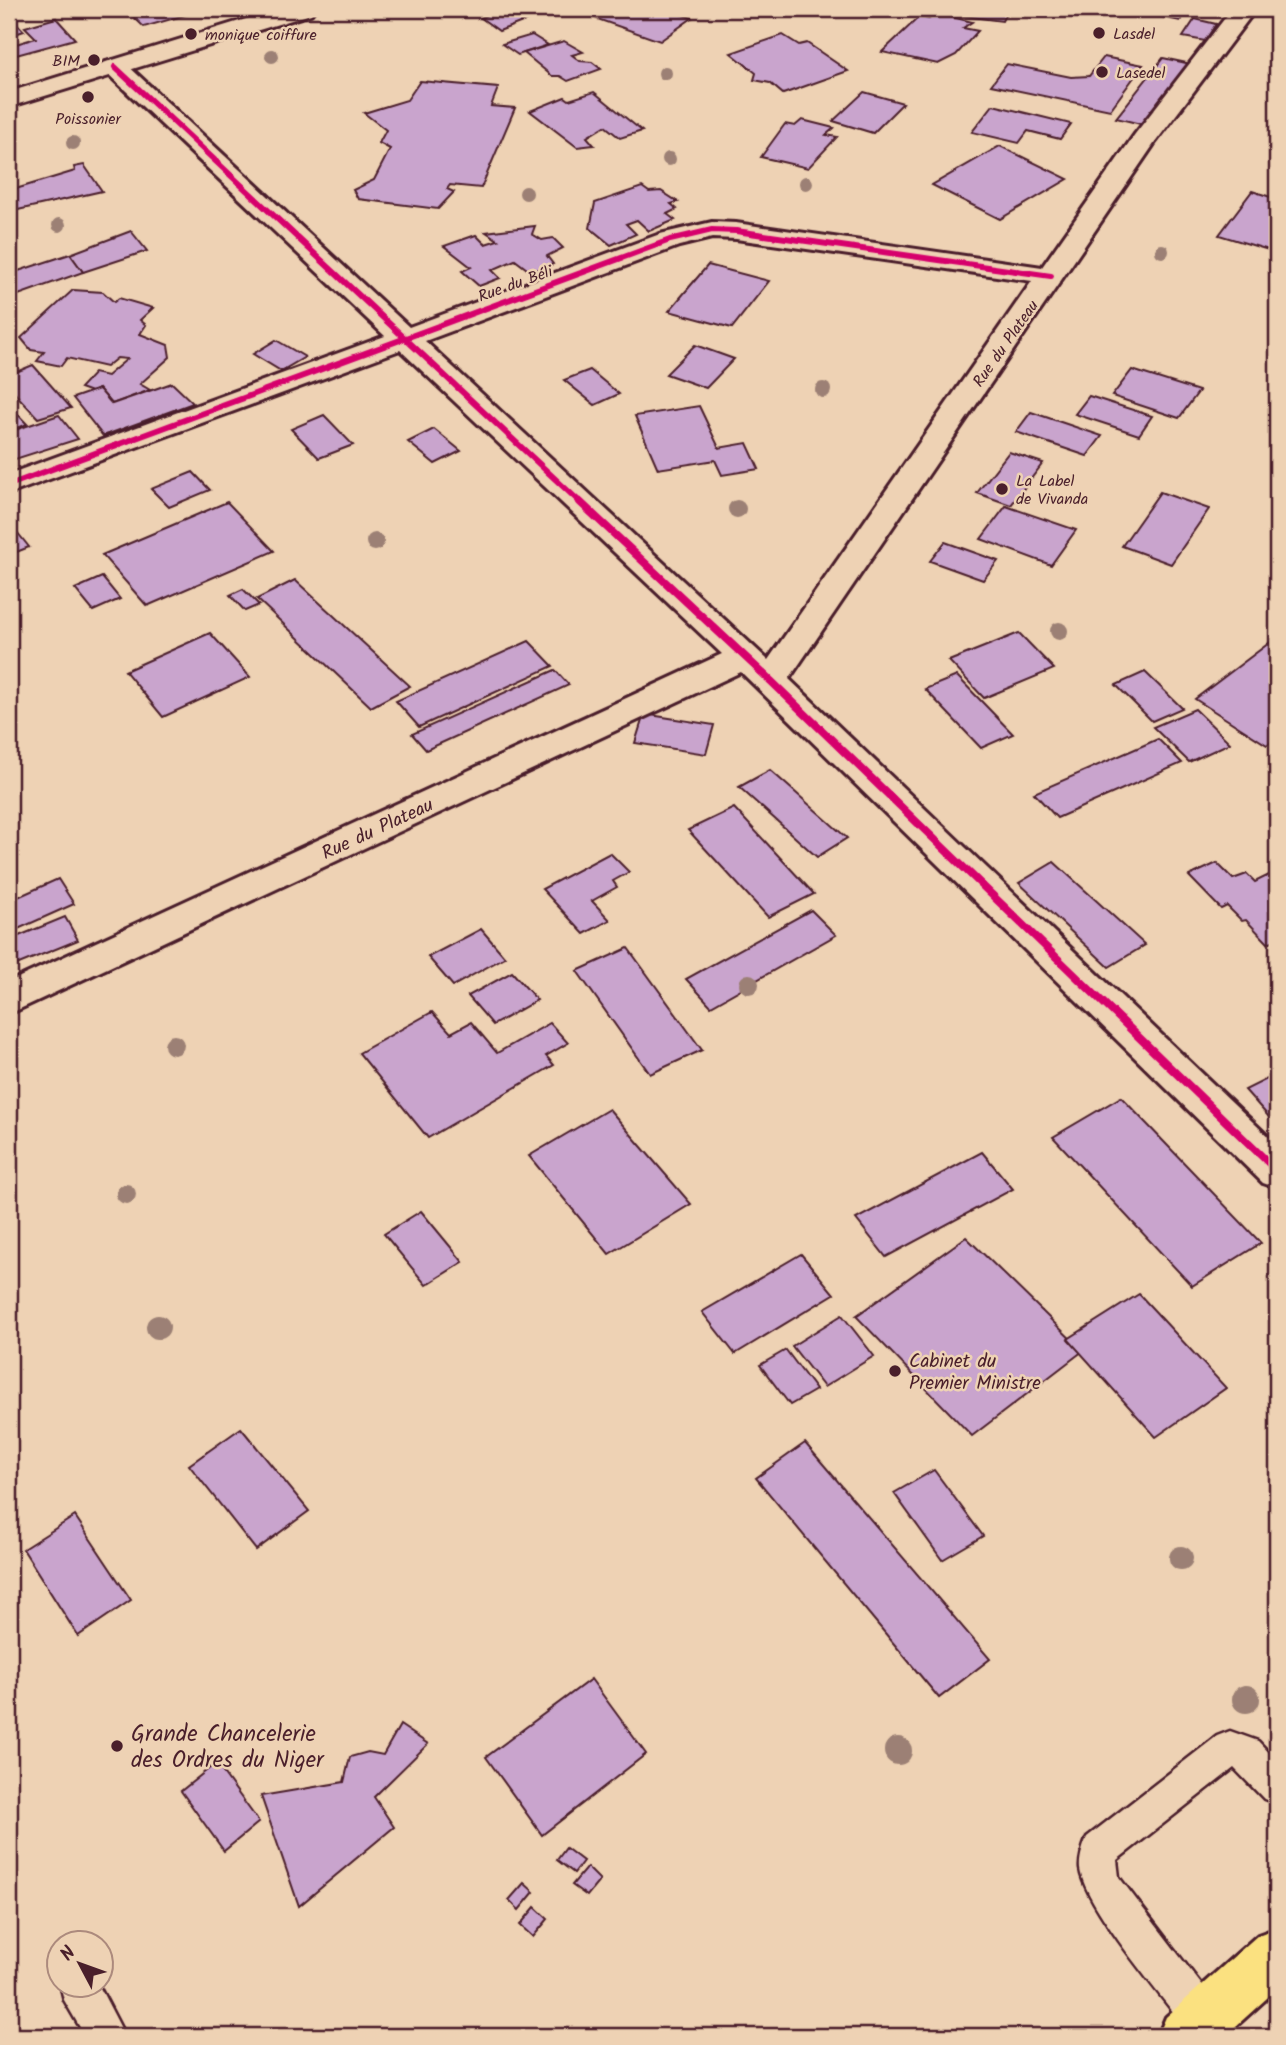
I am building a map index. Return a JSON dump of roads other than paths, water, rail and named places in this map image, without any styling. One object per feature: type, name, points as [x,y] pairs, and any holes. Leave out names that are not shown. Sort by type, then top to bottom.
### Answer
[{"type":"main road","points":[[1202,2031],[1277,1954]]},
{"type":"street","points":[[9,100],[303,9]]},
{"type":"street","name":"Rue du Plateau","points":[[771,681],[1144,139],[1244,9]]},
{"type":"street","points":[[115,67],[771,681],[1277,1171]]},
{"type":"street","name":"Rue du Béli","points":[[9,485],[670,240],[712,230],[736,231],[1051,276]]},
{"type":"street","name":"Rue du Plateau","points":[[9,999],[745,657]]},
{"type":"lane","points":[[1202,2031],[1103,1886],[1098,1867],[1100,1850],[1230,1749],[1245,1754],[1277,1786]]},
{"type":"lane","points":[[86,2000],[106,2036]]},
{"type":"place","name":"Lasdel","points":[[1099,33]]},
{"type":"place","name":"monique coiffure","points":[[191,34]]},
{"type":"place","name":"BIM","points":[[94,60]]},
{"type":"place","name":"Lasedel","points":[[1102,72]]},
{"type":"place","name":"Poissonier","points":[[88,97]]},
{"type":"place","name":"La Label de Vivanda","points":[[1002,489]]},
{"type":"place","name":"Cabinet du Premier Ministre","points":[[895,1371]]},
{"type":"place","name":"Grande Chancelerie des Ordres du Niger","points":[[117,1746]]}]
